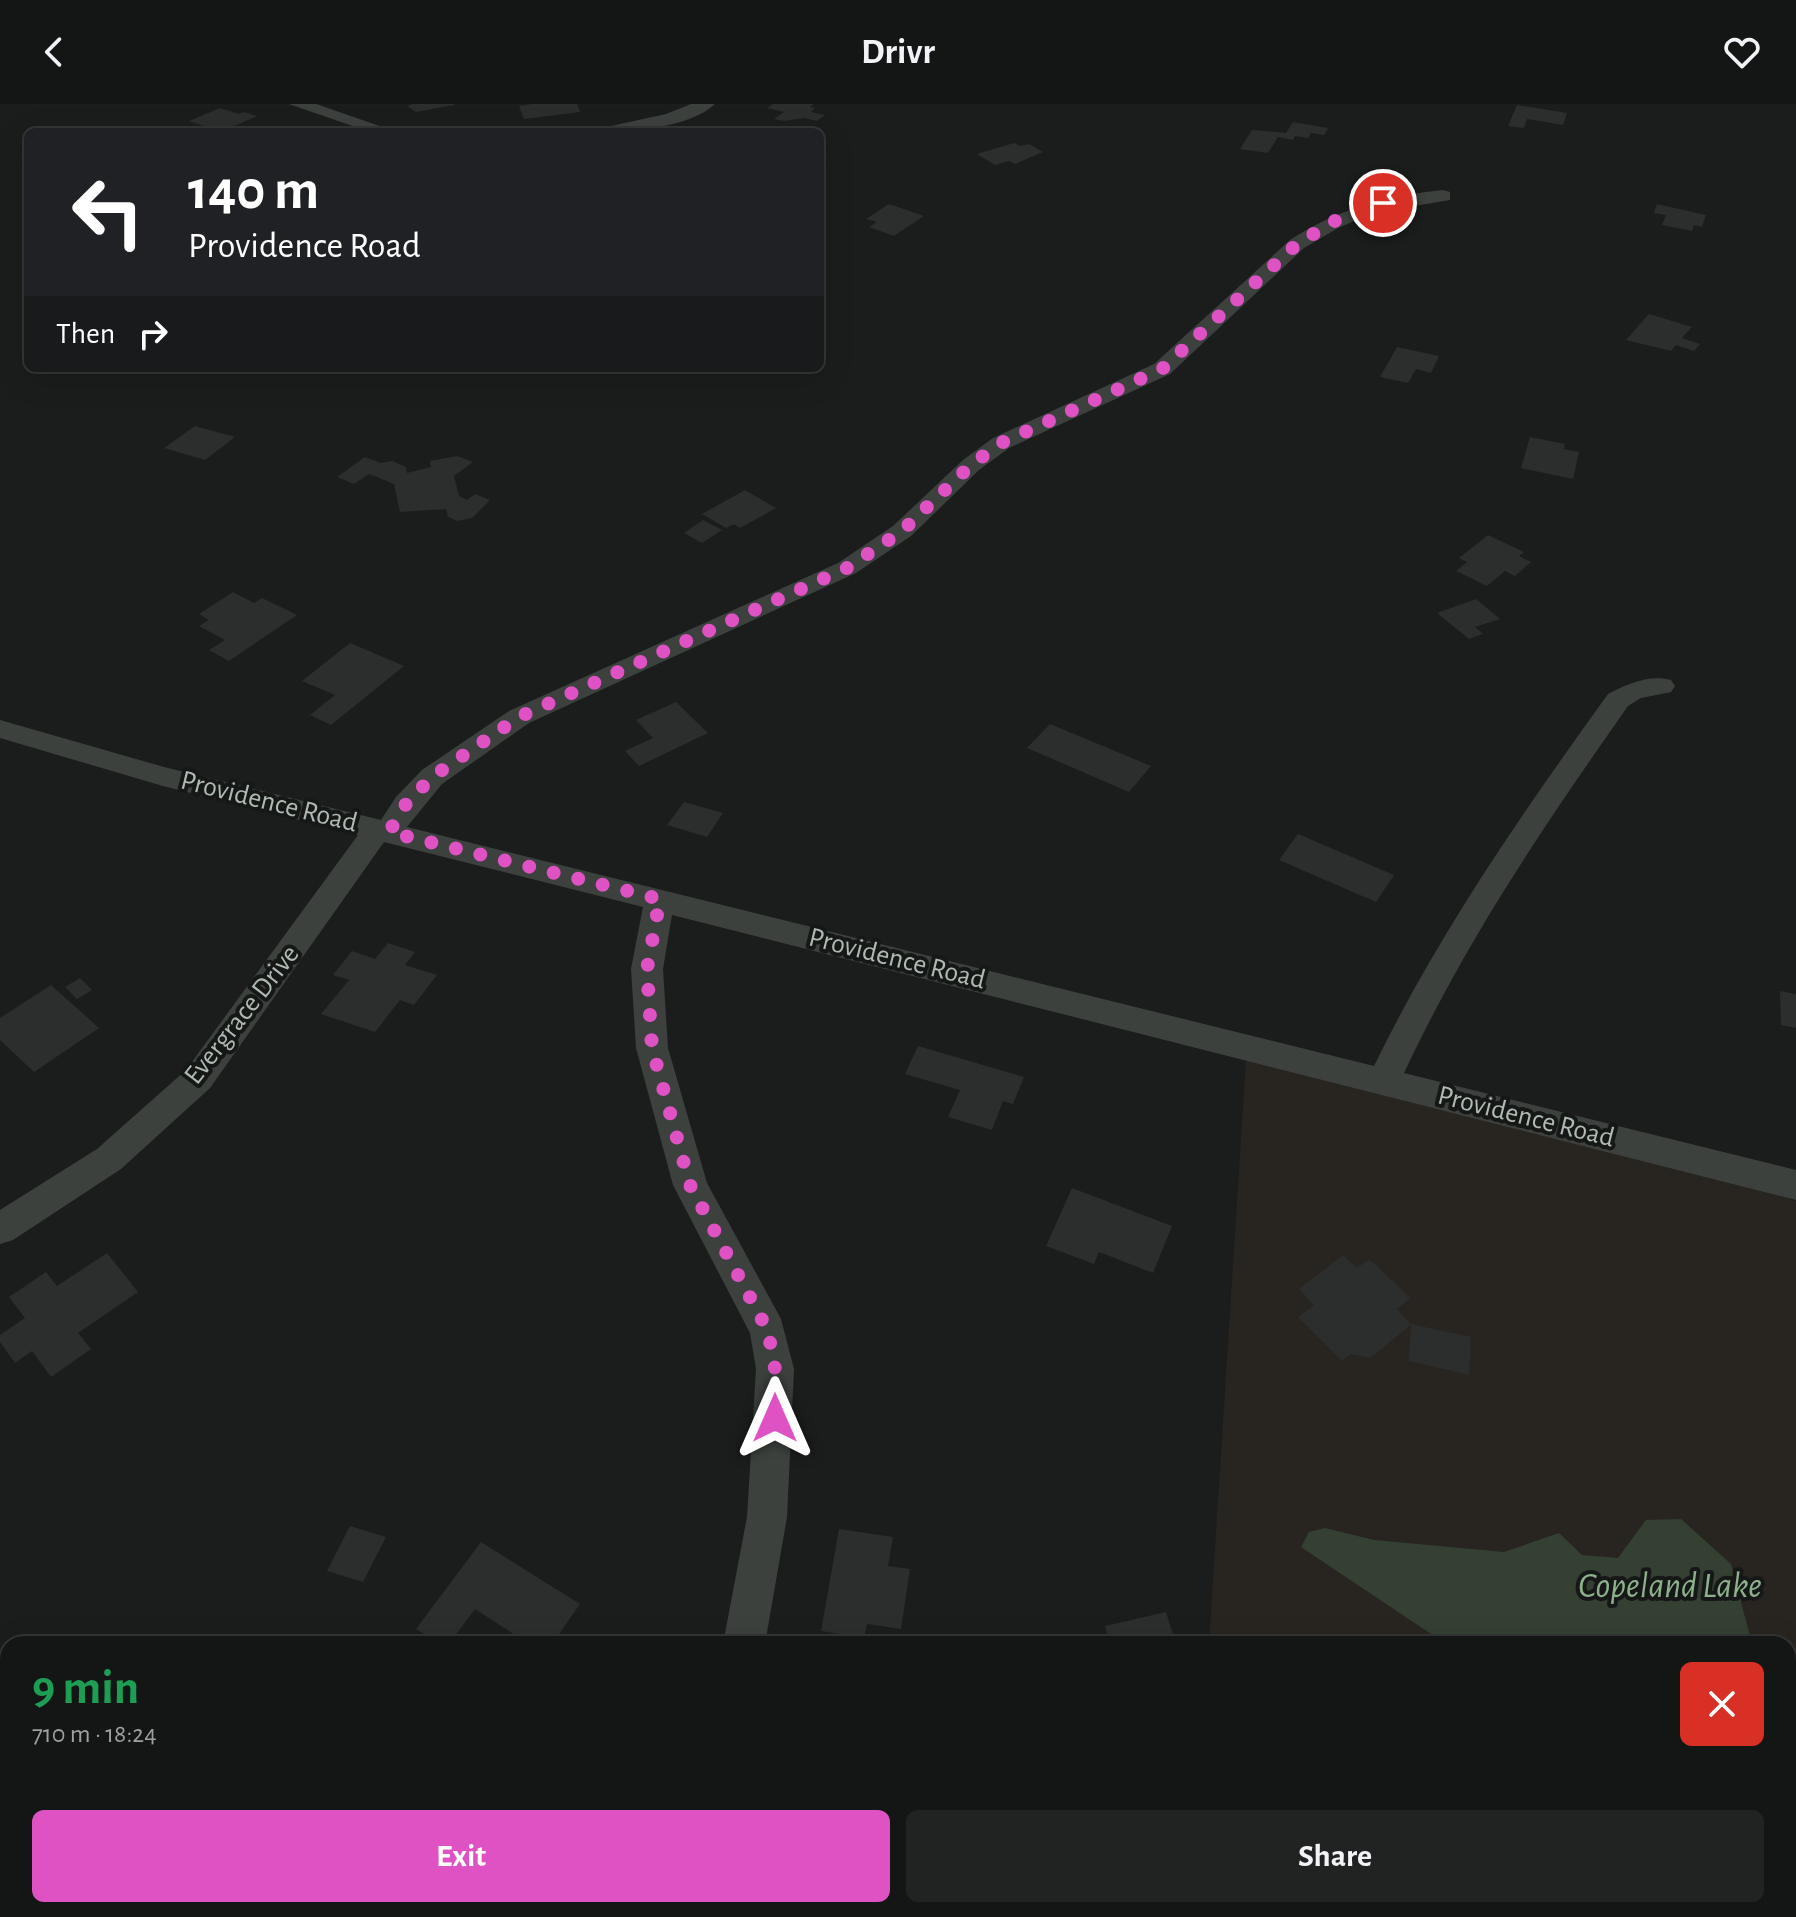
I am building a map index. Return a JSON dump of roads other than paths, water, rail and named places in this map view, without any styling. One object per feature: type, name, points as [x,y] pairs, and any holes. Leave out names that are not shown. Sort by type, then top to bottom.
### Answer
[{"type":"street","points":[[626,128],[671,118],[706,104]]},
{"type":"street","points":[[308,105],[376,128]]},
{"type":"street","name":"Evergrace Drive","points":[[2,1222],[109,1159],[198,1079],[383,831],[432,777],[519,717],[847,568],[902,531],[971,465],[1001,443],[1162,369],[1297,244],[1320,228],[1383,203],[1443,196]]},
{"type":"street","points":[[1383,1082],[1413,1018],[1477,904],[1545,802],[1618,700],[1634,691],[1662,686]]},
{"type":"street","name":"Providence Road","points":[[0,729],[163,776],[1796,1185]]},
{"type":"street","points":[[660,899],[647,969],[652,1048],[690,1185],[768,1331],[775,1369],[767,1517],[745,1636]]},
{"type":"water","name":"Copeland Lake","points":[[1681,1519],[1731,1564],[1750,1636],[1434,1636],[1301,1547],[1309,1532],[1325,1528],[1374,1540],[1504,1552],[1559,1533],[1582,1555],[1618,1558],[1646,1520]]}]
